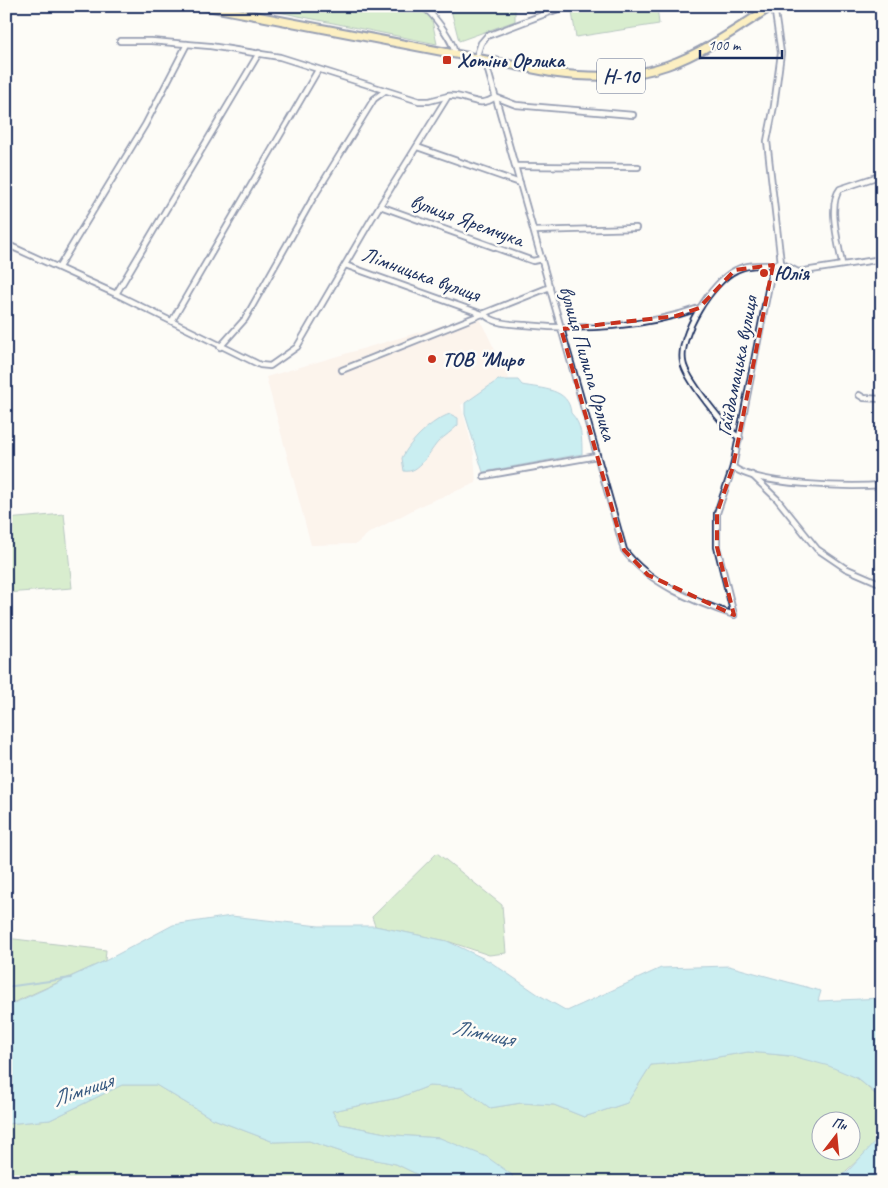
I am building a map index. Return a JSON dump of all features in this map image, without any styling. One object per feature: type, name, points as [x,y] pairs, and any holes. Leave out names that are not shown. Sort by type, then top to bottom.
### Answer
[{"type":"main road","name":"Н-10","points":[[205,6],[485,60],[584,77],[638,74],[674,64],[706,49],[770,7]]},
{"type":"street","points":[[420,6],[427,8],[437,19],[454,45],[454,54]]},
{"type":"street","points":[[476,58],[481,43],[487,36],[566,6]]},
{"type":"street","points":[[770,7],[781,53],[774,106],[766,141],[781,263]]},
{"type":"street","points":[[120,41],[151,41],[235,48],[280,57],[419,101],[429,101],[456,95],[480,103],[489,102],[495,97],[516,105],[634,115]]},
{"type":"street","points":[[59,267],[145,125],[187,44]]},
{"type":"street","points":[[116,294],[258,53]]},
{"type":"street","name":"вулиця Пилипа Орлика","points":[[485,60],[624,550],[634,564],[648,575],[706,606],[734,615]]},
{"type":"street","points":[[172,321],[318,70]]},
{"type":"street","points":[[220,347],[245,319],[317,192],[374,99],[385,91]]},
{"type":"street","points":[[6,244],[116,294],[220,347],[260,365],[270,366],[297,347],[380,206],[448,96]]},
{"type":"street","points":[[417,147],[520,183]]},
{"type":"street","points":[[515,166],[638,167]]},
{"type":"street","points":[[842,264],[834,206],[836,194],[840,189],[882,175]]},
{"type":"street","name":"вулиця Яремчука","points":[[380,206],[533,261],[542,259]]},
{"type":"street","points":[[534,231],[636,228]]},
{"type":"street","points":[[740,438],[719,420],[683,364],[682,351],[700,308],[735,270],[748,266],[781,263],[798,272],[882,259]]},
{"type":"street","name":"Лімницька вулиця","points":[[345,265],[485,315],[491,321],[561,329],[609,326],[676,316],[700,308]]},
{"type":"street","name":"Гайдамацька вулиця","points":[[734,615],[717,547],[717,513],[734,467],[773,265]]},
{"type":"street","points":[[342,370],[485,315],[550,287]]},
{"type":"street","points":[[859,395],[864,398],[882,398]]},
{"type":"street","points":[[484,476],[597,456]]},
{"type":"street","points":[[734,467],[741,472],[752,475],[808,484],[854,487],[882,484]]},
{"type":"street","points":[[752,475],[777,498],[817,549],[844,568],[882,584]]},
{"type":"highlighted area","points":[[773,265],[733,467],[717,513],[717,547],[734,615],[648,575],[624,550],[561,329],[676,316],[699,308],[735,270]]},
{"type":"shaded area","points":[[478,315],[509,379],[498,380],[461,405],[474,453],[476,483],[424,504],[369,533],[356,544],[311,545],[266,377]]},
{"type":"green space","points":[[249,6],[408,6],[430,11],[437,44]]},
{"type":"green space","points":[[450,6],[515,6],[515,21],[459,41]]},
{"type":"green space","points":[[571,6],[657,6],[659,24],[576,37]]},
{"type":"green space","points":[[64,514],[72,588],[6,593],[6,519]]},
{"type":"green space","points":[[437,853],[502,905],[506,953],[489,955],[447,941],[375,926],[372,917]]},
{"type":"green space","points":[[6,938],[106,950],[105,961],[6,1006]]},
{"type":"green space","points":[[748,1052],[805,1059],[833,1066],[858,1079],[882,1099],[882,1138],[860,1158],[860,1110],[810,1110],[810,1160],[858,1160],[834,1182],[513,1182],[512,1175],[440,1138],[395,1135],[340,1124],[332,1111],[398,1098],[429,1086],[463,1088],[490,1108],[521,1103],[554,1105],[584,1117],[627,1103],[651,1065],[688,1062]]},
{"type":"green space","points":[[122,1085],[156,1085],[211,1118],[274,1142],[309,1141],[351,1155],[396,1164],[433,1182],[6,1182],[6,1124],[50,1120]]},
{"type":"water","points":[[498,380],[518,380],[522,385],[546,389],[560,394],[569,405],[579,427],[582,454],[483,472],[465,414],[465,403]]},
{"type":"water","points":[[450,414],[458,418],[458,425],[439,441],[420,465],[410,471],[404,471],[402,458],[410,445],[429,426]]},
{"type":"water","name":"Лімниця","points":[[231,916],[319,926],[375,926],[447,941],[489,961],[539,995],[567,1011],[661,968],[729,966],[821,991],[818,1001],[882,998],[882,1099],[857,1078],[829,1066],[792,1056],[748,1052],[688,1062],[651,1065],[627,1103],[584,1117],[554,1105],[521,1103],[490,1108],[463,1088],[429,1086],[398,1098],[332,1111],[340,1124],[395,1135],[440,1138],[487,1157],[512,1175],[513,1182],[433,1182],[396,1164],[351,1155],[309,1141],[274,1142],[211,1118],[156,1085],[122,1085],[50,1120],[6,1124],[6,1007],[105,961],[173,925]]},
{"type":"water","points":[[882,1138],[882,1182],[834,1182],[860,1160],[876,1141]]},
{"type":"waterway","points":[[6,987],[71,978]]},
{"type":"place","name":"Хотінь Орлика","points":[[447,60]]},
{"type":"place","name":"Юлія","points":[[764,273]]},
{"type":"place","name":"ТОВ \"Миро","points":[[432,359]]}]
